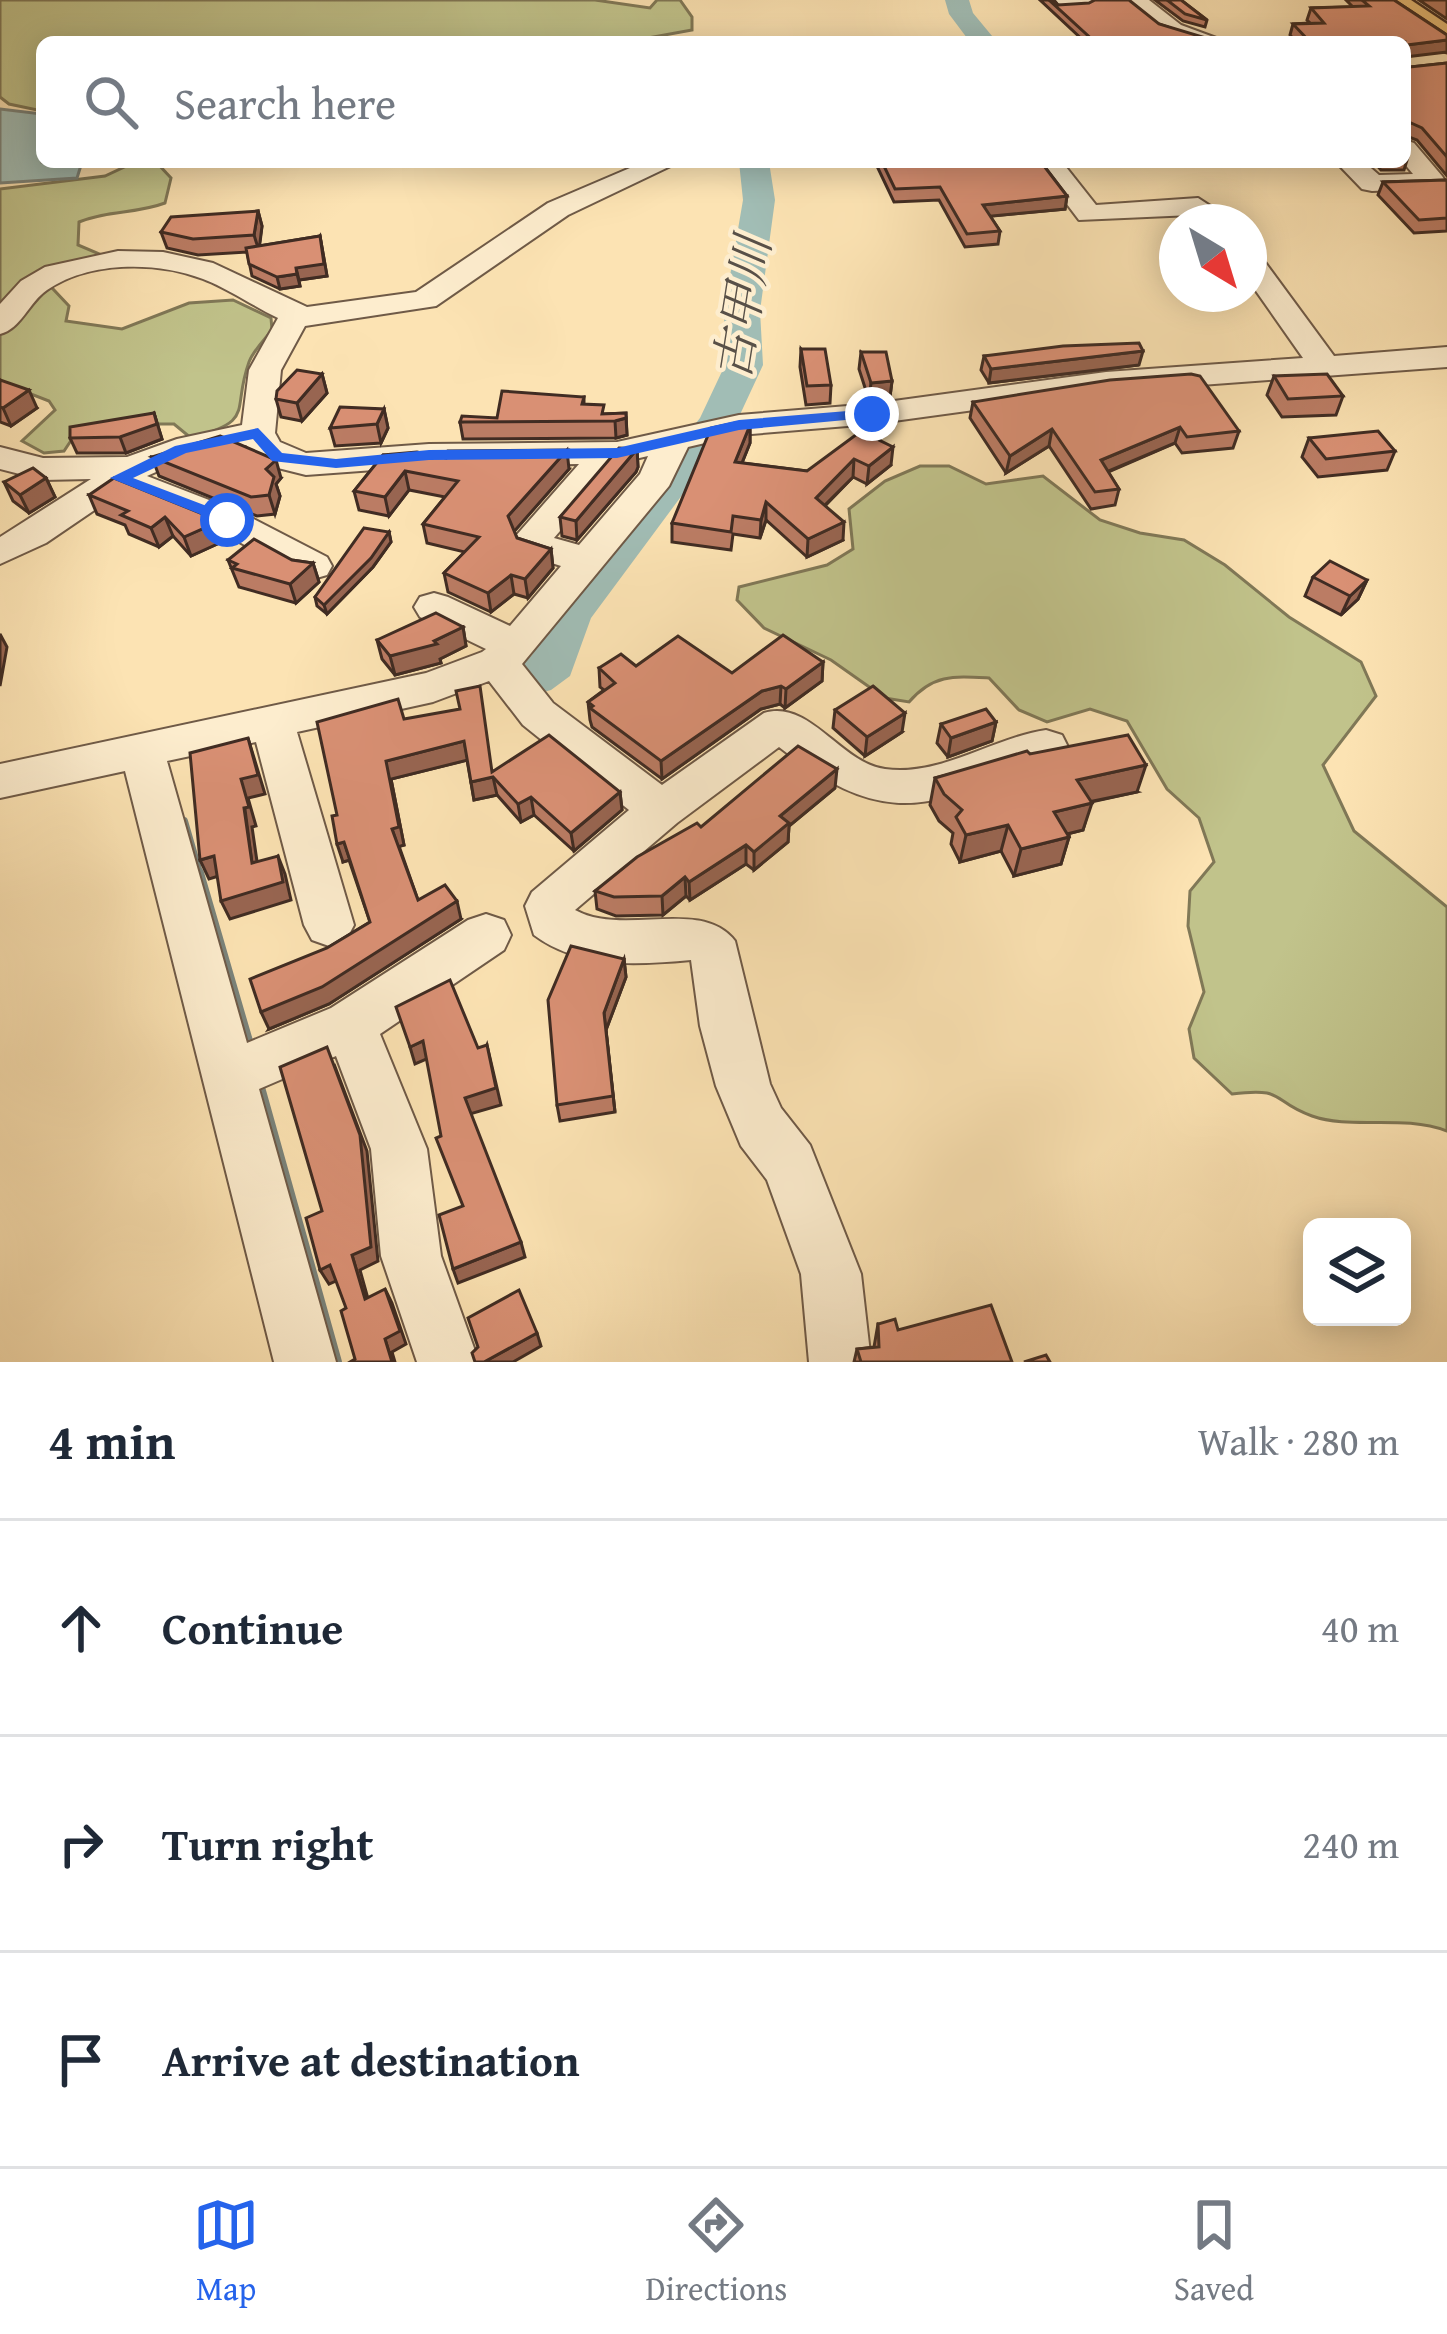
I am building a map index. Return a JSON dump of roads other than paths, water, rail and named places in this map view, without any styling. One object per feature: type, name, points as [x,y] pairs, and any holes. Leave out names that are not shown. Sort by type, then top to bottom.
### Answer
[{"type":"main road","points":[[1394,0],[1447,36]]},
{"type":"street","points":[[1136,0],[1173,30],[1194,36]]},
{"type":"street","points":[[1356,168],[1372,183],[1433,182],[1411,155]]},
{"type":"street","points":[[0,325],[39,282],[108,260],[201,268],[297,318],[425,300],[558,209],[652,168]]},
{"type":"street","points":[[1053,168],[1089,214],[1159,209]]},
{"type":"street","points":[[1404,184],[1433,214]]},
{"type":"street","points":[[1267,285],[1326,367]]},
{"type":"street","points":[[297,318],[265,370],[258,433],[265,448],[278,457],[307,464],[429,455],[603,453],[739,425],[872,414],[1106,382],[1447,357]]},
{"type":"street","points":[[0,552],[43,533],[127,473],[181,449],[258,433]]},
{"type":"street","points":[[0,781],[433,686],[507,654],[656,478],[674,439]]},
{"type":"street","points":[[586,561],[534,544],[533,538],[603,460],[603,453]]},
{"type":"street","points":[[0,458],[43,469],[127,473],[313,566]]},
{"type":"street","points":[[434,607],[507,654],[538,714],[661,810]]},
{"type":"street","points":[[272,721],[329,925]]},
{"type":"street","points":[[840,1362],[831,1274],[790,1164],[761,1127],[743,1085],[726,1027],[717,956],[708,944],[691,939],[630,945],[569,934],[551,920],[548,906],[661,810],[779,724],[848,775],[878,787],[915,790],[1046,747]]},
{"type":"street","points":[[142,752],[304,1362]]},
{"type":"street","points":[[227,1077],[350,1025],[486,935]]},
{"type":"street","points":[[350,1025],[399,1149],[411,1256],[448,1362]]},
{"type":"water","points":[[0,109],[36,113],[36,168],[80,168],[77,178],[0,183]]},
{"type":"waterway","name":"古甲川","points":[[957,0],[961,14],[979,36]]},
{"type":"waterway","name":"古甲川","points":[[534,678],[553,664],[569,614],[718,421],[744,365],[742,311],[759,200],[755,168]]},
{"type":"waterway","points":[[184,821],[200,876]]},
{"type":"waterway","points":[[199,873],[250,1048]]},
{"type":"waterway","points":[[258,1080],[337,1362]]}]
